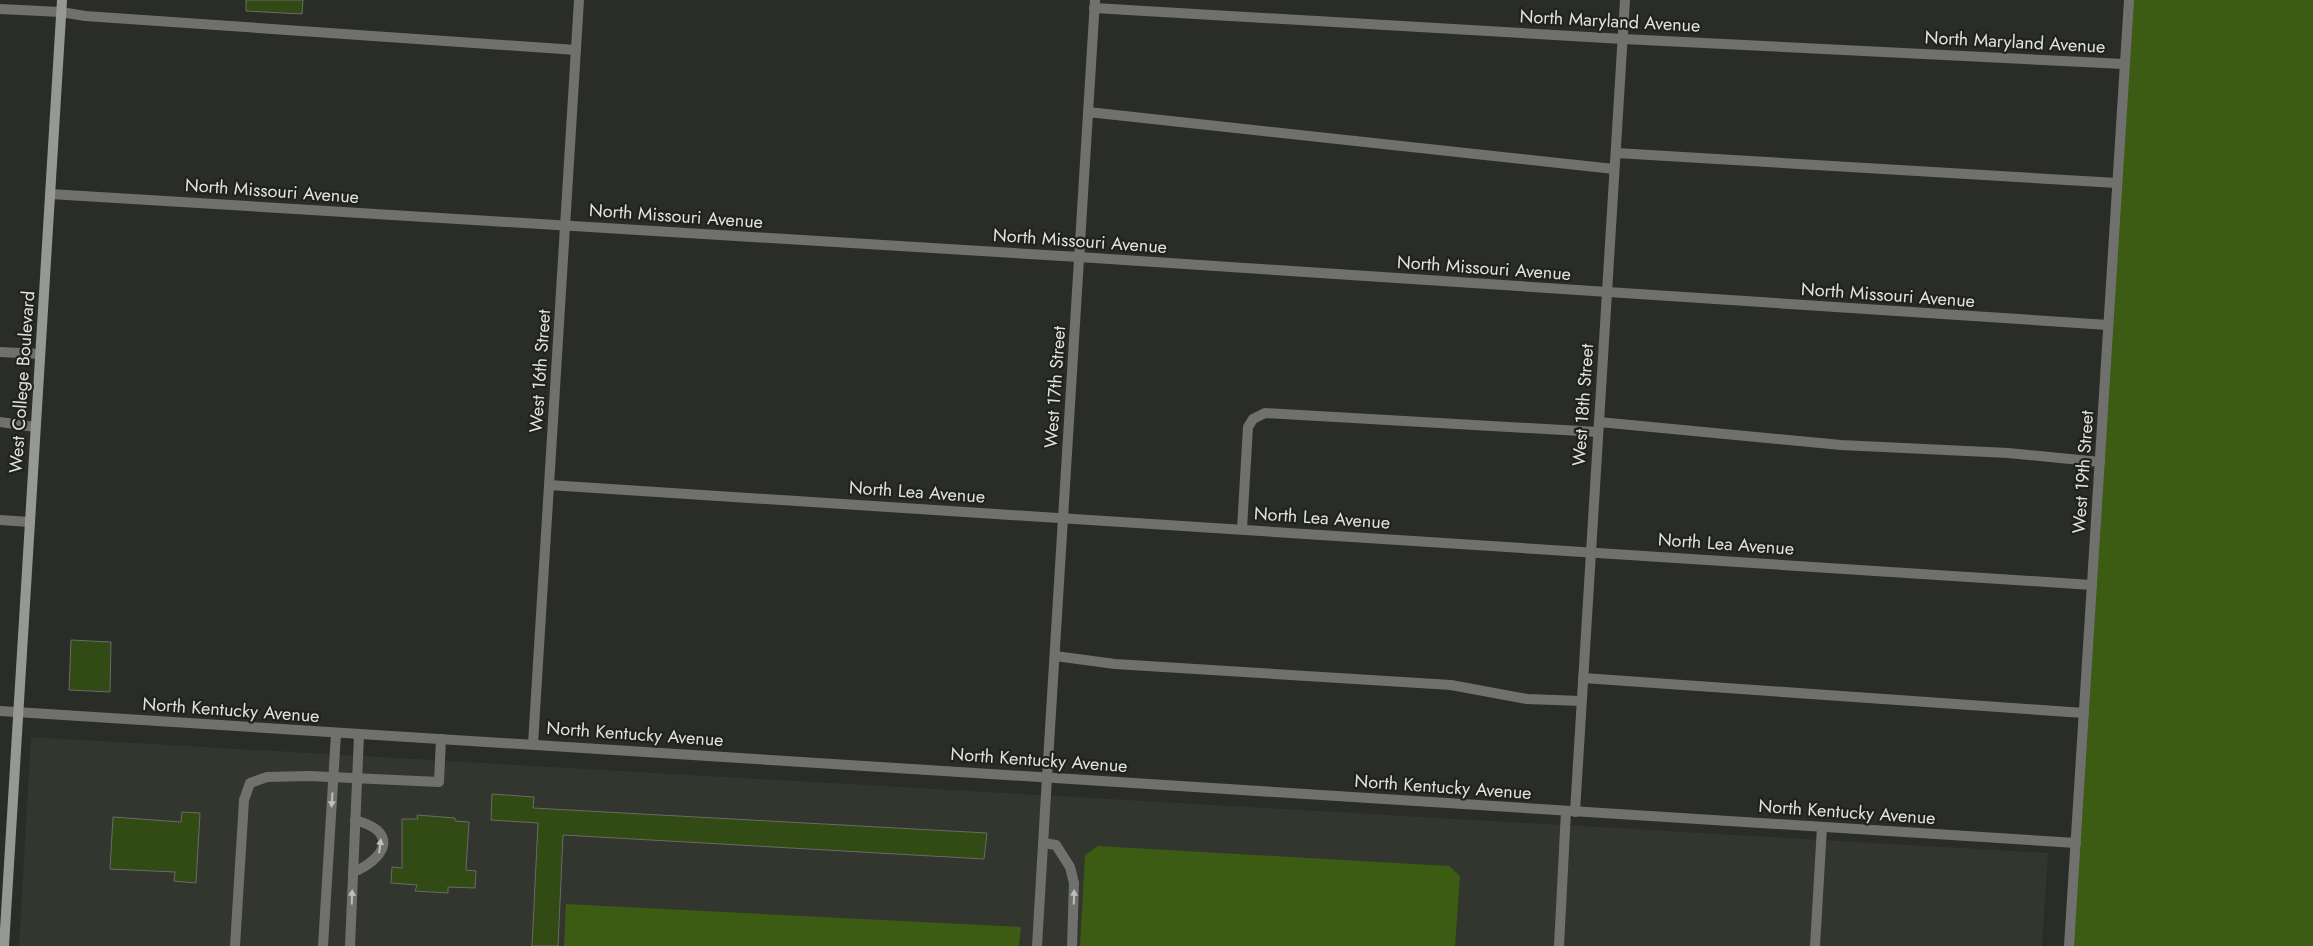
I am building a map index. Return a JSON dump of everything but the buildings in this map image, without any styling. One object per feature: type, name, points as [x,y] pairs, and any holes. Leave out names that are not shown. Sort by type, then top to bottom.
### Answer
[{"type":"main road","name":"West College Boulevard","points":[[4,946],[4,868],[18,712],[62,0]]},
{"type":"street","name":"West 16th Street","points":[[533,744],[579,0]]},
{"type":"street","name":"West 18th Street","points":[[1559,946],[1583,678],[1625,0]]},
{"type":"street","name":"West 19th Street","points":[[2069,946],[2129,0]]},
{"type":"street","name":"North Maryland Avenue","points":[[1095,4],[1623,39],[2124,64]]},
{"type":"street","name":"West 17th Street","points":[[1037,946],[1095,4]]},
{"type":"street","points":[[0,9],[576,50]]},
{"type":"street","points":[[1088,112],[1263,133],[1614,169]]},
{"type":"street","points":[[1616,152],[2117,183]]},
{"type":"street","name":"North Missouri Avenue","points":[[50,194],[1079,257],[2108,325]]},
{"type":"street","points":[[0,352],[40,354]]},
{"type":"street","points":[[1242,529],[1248,427],[1253,420],[1265,413],[1598,427],[1841,445],[2008,453],[2100,462]]},
{"type":"street","points":[[0,422],[35,427]]},
{"type":"street","name":"North Lea Avenue","points":[[549,485],[2092,585]]},
{"type":"street","points":[[0,520],[30,522]]},
{"type":"street","points":[[1054,656],[1115,664],[1451,685],[1527,699],[1581,701]]},
{"type":"street","points":[[1583,678],[2084,713]]},
{"type":"street","name":"North Kentucky Avenue","points":[[0,711],[336,734],[533,744],[2076,843]]},
{"type":"street","points":[[323,946],[336,734]]},
{"type":"street","points":[[350,946],[359,735]]},
{"type":"street","points":[[235,946],[244,800],[250,784],[266,777],[334,777],[439,782],[441,739]]},
{"type":"street","points":[[353,872],[373,862],[379,855],[382,846],[382,838],[378,830],[355,820]]},
{"type":"street","points":[[1815,946],[1822,827]]},
{"type":"street","points":[[1043,843],[1056,845],[1070,867],[1074,882],[1072,946]]},
{"type":"shaded area","points":[[31,737],[2048,853],[2042,946],[19,946]]},
{"type":"green space","points":[[2129,0],[2313,0],[2313,946],[2069,946]]},
{"type":"green space","points":[[1098,846],[1449,866],[1460,876],[1455,946],[1080,946],[1085,855]]},
{"type":"green space","points":[[566,904],[1021,927],[1019,946],[564,946]]}]
